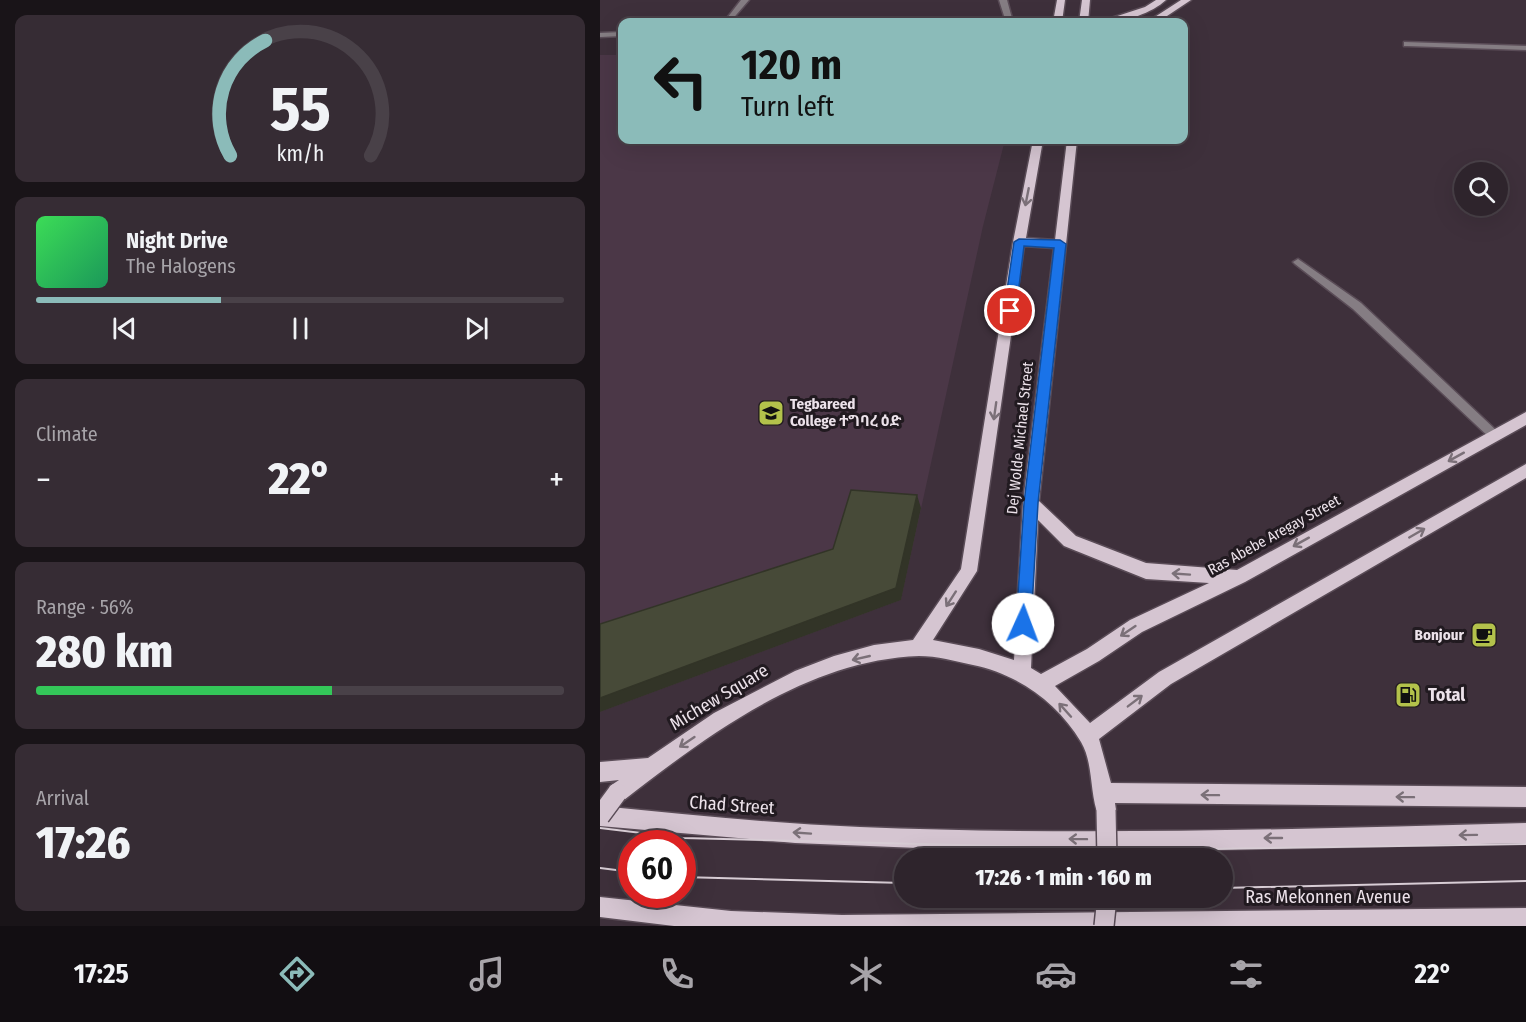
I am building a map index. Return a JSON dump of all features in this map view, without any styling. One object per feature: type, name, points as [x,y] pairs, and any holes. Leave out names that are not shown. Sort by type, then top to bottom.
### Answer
[{"type":"main road","points":[[1059,18],[1061,0]]},
{"type":"main road","points":[[1084,18],[1086,0]]},
{"type":"main road","points":[[1118,18],[1148,9],[1162,0]]},
{"type":"main road","points":[[1158,18],[1187,0]]},
{"type":"main road","name":"Dej Wolde Michael Street","points":[[918,648],[969,571],[1019,242],[1037,144]]},
{"type":"main road","name":"Dej Wolde Michael Street","points":[[1022,670],[1031,503],[1072,144]]},
{"type":"main road","points":[[1019,242],[1060,244]]},
{"type":"main road","name":"Ras Abebe Aregay Street","points":[[1041,684],[1093,655],[1136,626],[1239,577],[1526,418]]},
{"type":"main road","points":[[1088,736],[1165,678],[1526,470]]},
{"type":"main road","points":[[1031,503],[1070,541],[1146,572],[1239,577]]},
{"type":"main road","name":"Michew Square","points":[[600,816],[617,793],[650,767],[773,688],[844,662],[918,648],[983,658],[1022,670],[1041,684],[1088,736],[1105,802],[1107,848]]},
{"type":"main road","points":[[600,772],[650,767]]},
{"type":"main road","points":[[1105,802],[1526,797]]},
{"type":"main road","name":"Chad Street","points":[[600,816],[697,826],[860,837],[1096,839],[1526,834]]},
{"type":"main road","points":[[600,906],[731,922],[842,926]]},
{"type":"main road","points":[[1104,926],[1106,908]]},
{"type":"main road","name":"Ras Mekonnen Avenue","points":[[842,926],[1526,919]]},
{"type":"street","points":[[729,18],[745,0]]},
{"type":"street","points":[[1003,0],[1009,18]]},
{"type":"street","points":[[600,34],[618,34]]},
{"type":"street","points":[[1407,44],[1526,48]]},
{"type":"street","points":[[1298,262],[1357,306],[1495,436]]},
{"type":"shaded area","name":"Tegbareed College ተግባረ ዕድ","points":[[600,55],[618,55],[618,144],[1004,144],[983,226],[901,600],[600,712]]},
{"type":"building","points":[[851,490],[917,495],[896,588],[600,698],[600,624],[833,549]]},
{"type":"tram line","points":[[600,828],[683,838],[1152,850],[1526,844]]},
{"type":"tram line","points":[[600,868],[618,870]]},
{"type":"tram line","points":[[696,877],[894,883]]},
{"type":"tram line","points":[[1233,888],[1526,881]]},
{"type":"place","name":"Tegbareed College ተግባረ ዕድ","points":[[771,413]]},
{"type":"place","name":"Bonjour","points":[[1484,635]]},
{"type":"place","name":"Total","points":[[1408,695]]},
{"type":"route","points":[[1010,311],[1019,242],[1060,244],[1031,503],[1023,624]]}]
